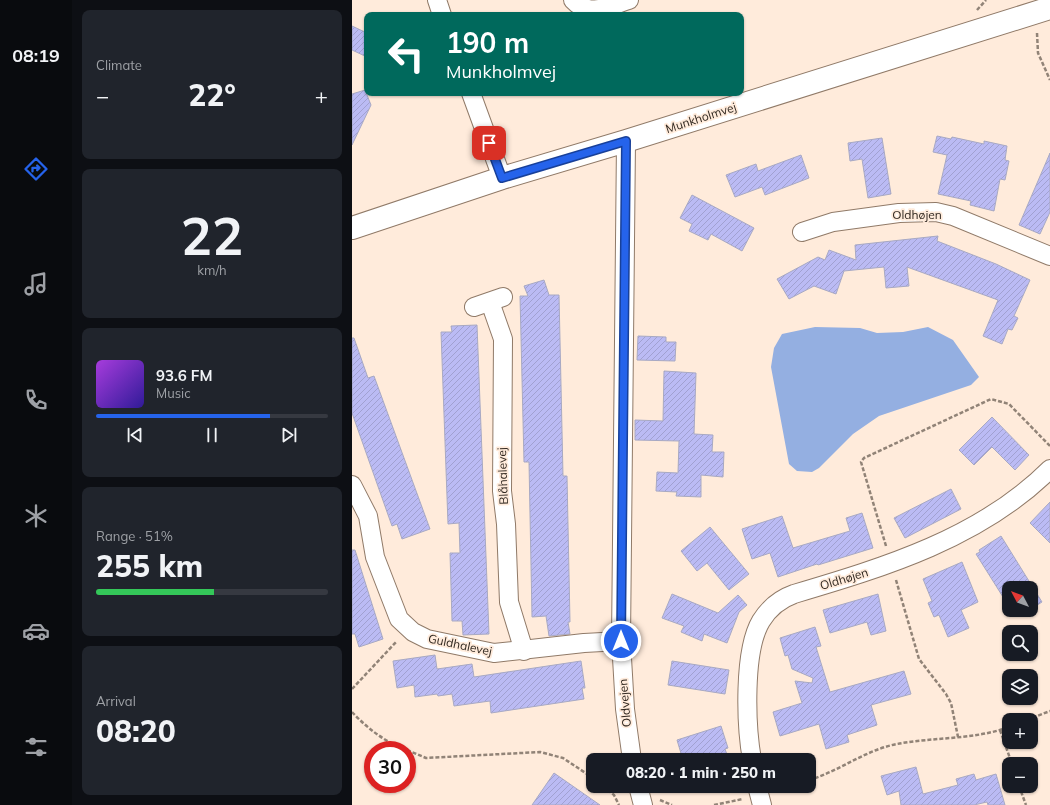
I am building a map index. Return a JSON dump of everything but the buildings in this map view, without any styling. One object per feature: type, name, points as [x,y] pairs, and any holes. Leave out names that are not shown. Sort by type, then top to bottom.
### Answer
[{"type":"street","points":[[437,0],[441,12]]},
{"type":"street","points":[[573,0],[582,8],[595,11],[629,0]]},
{"type":"street","name":"Munkholmvej","points":[[352,228],[502,178],[626,141],[1040,6]]},
{"type":"street","points":[[472,96],[502,178]]},
{"type":"street","name":"Oldvejen","points":[[626,141],[621,641],[625,709],[631,753]]},
{"type":"street","name":"Oldhøjen","points":[[802,232],[833,222],[899,213],[936,212],[953,216],[1050,256]]},
{"type":"street","name":"Blåhalevej","points":[[489,302],[503,339],[502,491],[506,524],[509,602],[524,651]]},
{"type":"street","name":"Oldhøjen","points":[[751,753],[748,727],[749,676],[755,636],[766,615],[781,600],[794,594],[891,564],[921,551],[971,526],[1017,496],[1050,469]]},
{"type":"street","name":"Guldhalevej","points":[[352,485],[368,516],[375,557],[399,619],[408,629],[427,639],[489,652],[524,651],[584,642],[621,641]]},
{"type":"street","points":[[759,793],[762,805]]},
{"type":"path","points":[[1040,6],[1038,53],[1050,80]]},
{"type":"path","points":[[958,737],[951,703],[946,694],[919,659],[861,462],[864,458],[991,399],[1009,404],[1050,446]]},
{"type":"path","points":[[352,689],[408,629]]},
{"type":"path","points":[[1038,716],[1050,711]]},
{"type":"path","points":[[352,712],[364,725],[387,741]]},
{"type":"path","points":[[816,778],[876,749],[897,744],[958,737],[1000,730],[1010,757]]},
{"type":"path","points":[[416,754],[426,758],[540,752],[563,758],[586,773]]},
{"type":"path","points":[[612,793],[619,805]]},
{"type":"path","points":[[1022,793],[1026,805]]},
{"type":"water","points":[[815,327],[860,328],[877,333],[903,332],[928,327],[953,340],[979,377],[971,385],[879,416],[853,434],[819,468],[812,472],[797,471],[789,464],[771,367],[774,348],[782,334]]},
{"type":"route","points":[[489,143],[502,178],[626,141],[621,641]]}]
